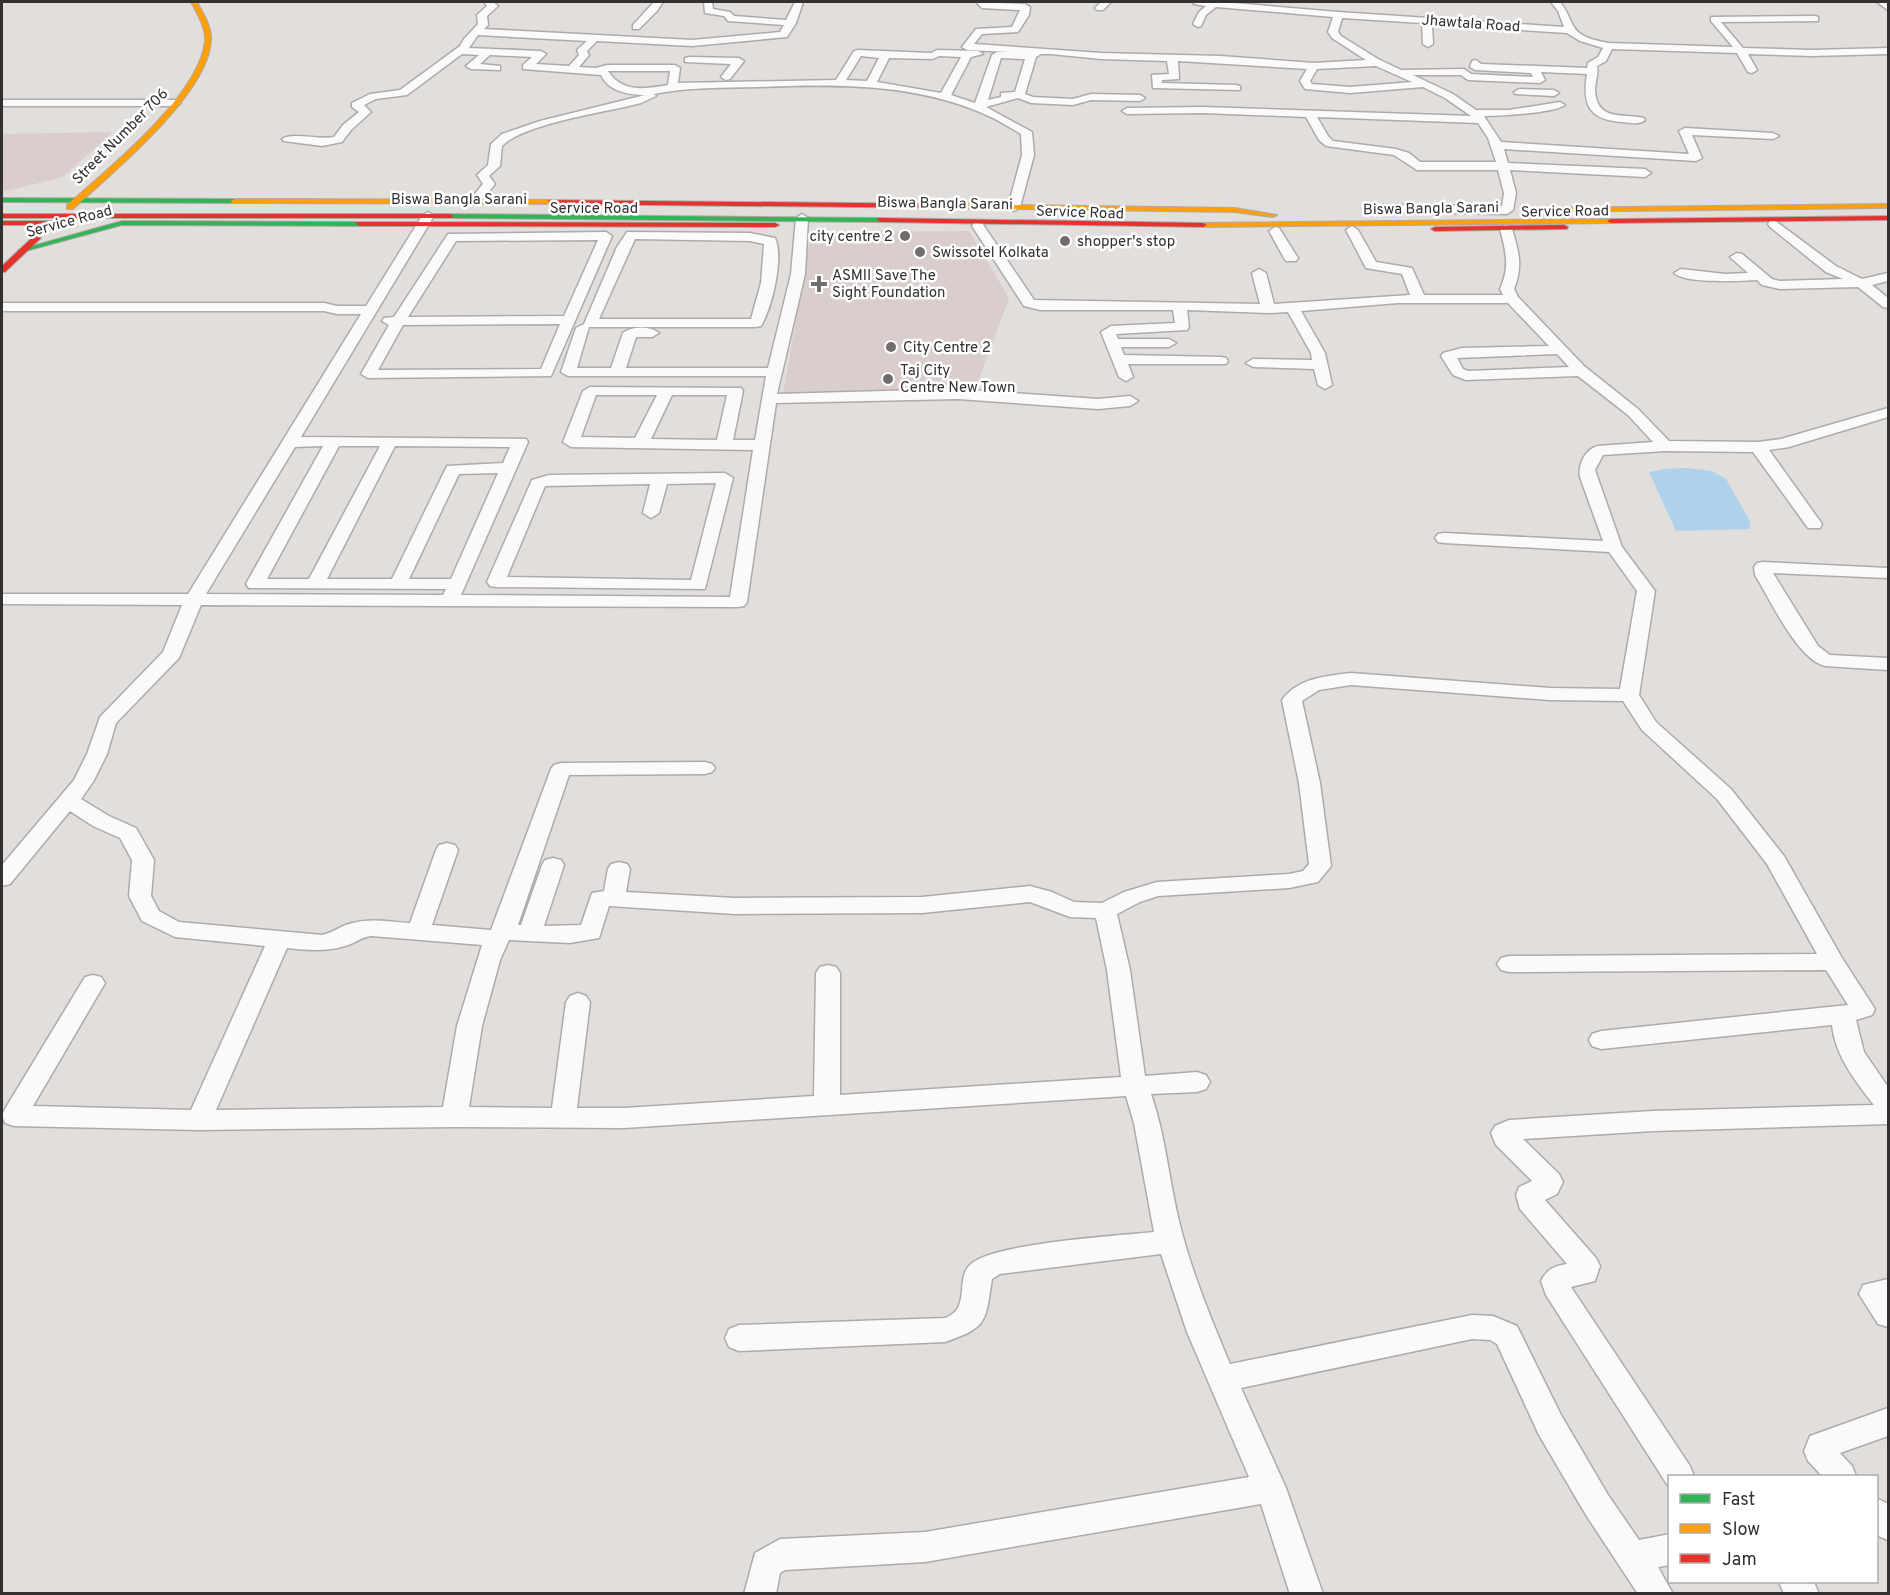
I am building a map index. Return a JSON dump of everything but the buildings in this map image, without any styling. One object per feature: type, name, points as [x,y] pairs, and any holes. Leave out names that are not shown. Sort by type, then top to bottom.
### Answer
[{"type":"street","name":"Street Number 706","points":[[2,270],[173,107],[194,83],[206,56],[208,24],[194,2]]},
{"type":"street","points":[[288,139],[314,143],[336,142],[344,128],[355,123],[366,112],[356,105],[374,96],[403,93],[460,51],[483,25],[482,15],[492,7],[488,2]]},
{"type":"street","points":[[636,27],[654,9],[657,2]]},
{"type":"street","points":[[708,2],[708,10],[727,14],[732,20],[791,23]]},
{"type":"street","points":[[476,32],[692,43],[734,41],[745,37],[784,35],[799,2]]},
{"type":"street","points":[[945,96],[967,50],[980,31],[1016,30],[1024,15],[1025,7],[982,5],[980,2]]},
{"type":"street","name":"Jhawtala Road","points":[[1197,2],[1338,15],[1570,30],[1594,44],[1609,46],[1741,51],[1784,56],[1888,51]]},
{"type":"street","points":[[1556,2],[1570,30]]},
{"type":"street","points":[[1882,2],[1888,6]]},
{"type":"street","points":[[1198,24],[1202,14],[1215,3]]},
{"type":"street","points":[[969,12],[1024,15]]},
{"type":"street","points":[[1482,14],[1492,14]]},
{"type":"street","points":[[1338,15],[1333,32],[1335,36],[1374,63],[1425,84],[1478,117],[1497,145],[1510,196],[1506,219],[1515,253],[1514,268],[1508,289],[1512,299],[1560,351],[1633,412],[1665,446]]},
{"type":"street","points":[[1752,70],[1741,51],[1714,19],[1815,19]]},
{"type":"street","points":[[1427,20],[1428,44]]},
{"type":"street","points":[[576,70],[572,68],[589,53],[582,50],[594,39]]},
{"type":"street","points":[[1857,43],[1872,52]]},
{"type":"street","points":[[901,44],[1035,54],[1251,60],[1314,66],[1374,63]]},
{"type":"street","points":[[1609,46],[1602,59],[1592,65],[1591,103],[1597,113],[1607,117],[1640,120]]},
{"type":"street","points":[[839,84],[858,53],[933,56],[937,53],[967,50],[997,55],[1035,54]]},
{"type":"street","points":[[460,51],[541,54],[527,67],[598,71],[606,74],[610,83],[629,91],[654,90],[673,85],[907,82],[945,96],[982,102],[1019,96],[1031,100],[1073,102],[1091,97],[1140,98]]},
{"type":"street","points":[[488,52],[471,66],[496,68]]},
{"type":"street","points":[[647,52],[668,52]]},
{"type":"street","points":[[1019,96],[1035,54]]},
{"type":"street","points":[[871,84],[885,55]]},
{"type":"street","points":[[982,102],[997,55]]},
{"type":"street","points":[[915,66],[920,56]]},
{"type":"street","points":[[1172,58],[1175,77],[1156,77],[1156,86],[1236,88],[1250,95],[1257,107],[1255,112]]},
{"type":"street","points":[[689,60],[739,61],[726,77]]},
{"type":"street","points":[[1395,72],[1464,72],[1468,77],[1540,80],[1535,70],[1475,67],[1476,63]]},
{"type":"street","points":[[1314,66],[1305,81],[1309,87],[1356,89],[1425,84]]},
{"type":"street","points":[[598,71],[607,68],[675,68],[673,85]]},
{"type":"street","points":[[1542,69],[1593,71]]},
{"type":"street","points":[[1233,75],[1236,88]]},
{"type":"street","points":[[726,77],[812,84]]},
{"type":"street","points":[[726,77],[739,85]]},
{"type":"street","points":[[1199,87],[1202,110]]},
{"type":"street","points":[[482,193],[490,182],[483,175],[494,166],[497,144],[503,139],[530,128],[648,98],[654,90]]},
{"type":"street","name":"Street Number 706","points":[[147,110],[168,91]]},
{"type":"street","points":[[1438,91],[1468,92]]},
{"type":"street","points":[[1511,92],[1554,93]]},
{"type":"street","points":[[982,102],[1026,132],[1028,155],[1014,207]]},
{"type":"street","points":[[2,103],[147,110]]},
{"type":"street","points":[[1127,111],[1202,110],[1310,115],[1478,117],[1560,105]]},
{"type":"street","points":[[2,109],[147,110],[173,107]]},
{"type":"street","points":[[1310,115],[1323,138],[1330,144],[1396,152],[1405,155],[1418,166],[1503,166],[1645,173]]},
{"type":"street","points":[[1700,171],[1685,131],[1773,136]]},
{"type":"street","points":[[1497,145],[1696,158]]},
{"type":"street","points":[[1616,171],[1624,186]]},
{"type":"street","points":[[99,179],[135,201]]},
{"type":"street","name":"Street Number 706","points":[[9,237],[66,185]]},
{"type":"street","points":[[2,198],[43,187]]},
{"type":"street","points":[[66,211],[135,201],[482,193],[1014,207],[1234,210],[1273,215]]},
{"type":"street","points":[[2,198],[46,203]]},
{"type":"street","name":"Biswa Bangla Sarani","points":[[2,206],[46,203],[66,211],[425,220],[1241,226],[1506,219],[1752,208],[1888,208]]},
{"type":"street","name":"Biswa Bangla Sarani","points":[[2,216],[27,220],[66,211],[386,205],[779,207],[1506,219],[1888,218]]},
{"type":"street","points":[[1383,209],[1506,219]]},
{"type":"street","points":[[66,211],[122,223]]},
{"type":"street","name":"Service Road","points":[[801,221],[1275,231],[1352,230],[1506,219],[1888,224]]},
{"type":"street","points":[[2,223],[27,220]]},
{"type":"street","points":[[2,879],[83,782],[98,754],[107,721],[172,654],[194,599],[425,220]]},
{"type":"street","name":"Service Road","points":[[22,250],[56,238],[122,223],[425,220]]},
{"type":"street","points":[[2,599],[194,599],[454,592],[738,602],[768,399],[797,277],[801,221]]},
{"type":"street","points":[[1774,224],[1831,269],[1861,284],[1888,304]]},
{"type":"street","points":[[978,226],[1029,303],[1034,305],[1268,309],[1419,299],[1512,299]]},
{"type":"street","points":[[1352,230],[1371,264],[1407,272],[1419,299]]},
{"type":"street","points":[[1275,231],[1291,258]]},
{"type":"street","points":[[631,235],[750,237],[770,242],[772,253],[768,277],[756,323],[590,323],[622,247],[631,235]]},
{"type":"street","points":[[606,236],[546,373],[368,374],[398,321],[452,237],[606,236]]},
{"type":"street","points":[[1737,257],[1767,282],[1780,285],[1861,284],[1888,277]]},
{"type":"street","points":[[1259,273],[1268,309]]},
{"type":"street","points":[[1681,273],[1725,278],[1759,276]]},
{"type":"street","points":[[768,277],[797,277]]},
{"type":"street","points":[[1126,377],[1108,332],[1182,327],[1180,306]]},
{"type":"street","points":[[2,307],[324,307],[398,321],[568,320]]},
{"type":"street","points":[[1293,308],[1318,353],[1325,385]]},
{"type":"street","points":[[583,328],[568,372],[774,372]]},
{"type":"street","points":[[617,372],[630,333],[678,333]]},
{"type":"street","points":[[1112,343],[1169,343]]},
{"type":"street","points":[[1560,351],[1462,352],[1448,356],[1458,372],[1466,376],[1582,371]]},
{"type":"street","points":[[1118,359],[1221,361]]},
{"type":"street","points":[[1253,363],[1320,366]]},
{"type":"street","points":[[724,445],[736,391],[590,391],[571,442],[724,445],[760,445]]},
{"type":"street","points":[[641,443],[666,392]]},
{"type":"street","points":[[768,399],[958,393],[1085,403],[1130,401]]},
{"type":"street","points":[[1601,1040],[1844,1015],[1863,1009],[1833,962],[1776,861],[1724,794],[1649,726],[1629,695],[1646,591],[1614,547],[1588,477],[1587,470],[1593,456],[1598,451],[1606,449],[1665,446],[1758,447],[1782,444],[1888,412]]},
{"type":"street","points":[[334,441],[255,584],[398,584],[454,592]]},
{"type":"street","points":[[316,583],[390,441]]},
{"type":"street","points":[[291,442],[520,442],[454,592]]},
{"type":"street","points":[[1758,447],[1814,524]]},
{"type":"street","points":[[398,584],[453,469],[508,468]]},
{"type":"street","points":[[725,477],[715,520],[699,585],[496,582],[538,483],[549,480],[725,477]]},
{"type":"street","points":[[651,513],[660,478]]},
{"type":"street","points":[[715,520],[750,521]]},
{"type":"street","points":[[1444,538],[1614,547]]},
{"type":"street","points":[[1887,666],[1825,660],[1811,650],[1764,575],[1763,567],[1888,573]]},
{"type":"street","points":[[68,800],[100,821],[128,834],[143,860],[140,896],[150,916],[175,929],[322,943],[342,939],[354,930],[372,928],[417,933],[570,935],[591,932],[600,898],[735,906],[922,905],[1030,894],[1044,897],[1070,909],[1105,911],[1132,897],[1157,889],[1289,881],[1310,877],[1320,866],[1305,752],[1292,700],[1302,689],[1322,683],[1351,679],[1550,694],[1629,695]]},
{"type":"street","points":[[455,1117],[458,1081],[482,975],[500,935],[561,769],[705,768]]},
{"type":"street","points":[[417,933],[447,850]]},
{"type":"street","points":[[530,933],[553,865]]},
{"type":"street","points":[[614,899],[619,869]]},
{"type":"street","points":[[1105,911],[1120,973],[1135,1086],[1146,1118],[1170,1242],[1195,1316],[1270,1488],[1299,1564],[1307,1593]]},
{"type":"street","points":[[199,1120],[279,939]]},
{"type":"street","points":[[1509,964],[1833,962]]},
{"type":"street","points":[[827,1106],[828,973]]},
{"type":"street","points":[[93,983],[14,1116],[199,1120],[455,1117],[624,1119],[1197,1082]]},
{"type":"street","points":[[562,1118],[578,1002]]},
{"type":"street","points":[[1844,1015],[1843,1030],[1851,1053],[1887,1103]]},
{"type":"street","points":[[1678,1475],[1556,1287],[1555,1281],[1559,1277],[1586,1273],[1586,1266],[1530,1201],[1529,1195],[1548,1186],[1550,1182],[1505,1138],[1504,1133],[1509,1130],[1887,1103]]},
{"type":"street","points":[[739,1338],[945,1330],[964,1323],[972,1313],[979,1273],[993,1264],[1170,1242]]},
{"type":"street","points":[[1888,1291],[1873,1294],[1888,1315]]},
{"type":"street","points":[[1223,1379],[1472,1327],[1493,1328],[1507,1335],[1550,1425],[1597,1505],[1657,1593]]},
{"type":"street","points":[[1840,1475],[1819,1452],[1821,1446],[1888,1422]]},
{"type":"street","points":[[760,1593],[766,1564],[780,1555],[925,1547],[1270,1488]]},
{"type":"street","points":[[1633,1557],[1668,1549]]},
{"type":"shaded area","points":[[113,132],[63,177],[2,192],[2,134]]},
{"type":"shaded area","name":"City Centre 2","points":[[969,231],[1009,298],[972,398],[783,395],[811,232]]},
{"type":"water","points":[[1687,468],[1712,471],[1726,479],[1750,521],[1750,529],[1676,531],[1649,472]]},
{"type":"traffic: fast","points":[[2,200],[235,201]]},
{"type":"traffic: fast","points":[[450,216],[881,220]]},
{"type":"traffic: fast","points":[[22,250],[122,223],[360,224]]},
{"type":"traffic: slow","points":[[70,207],[153,130],[192,82],[204,60],[208,40],[205,25],[194,2]]},
{"type":"traffic: slow","points":[[235,201],[552,202]]},
{"type":"traffic: slow","points":[[950,206],[1235,210],[1273,215]]},
{"type":"traffic: slow","points":[[1533,210],[1888,206]]},
{"type":"traffic: slow","points":[[1203,225],[1611,221]]},
{"type":"traffic: jam","points":[[552,202],[950,206]]},
{"type":"traffic: jam","points":[[2,216],[450,216]]},
{"type":"traffic: jam","points":[[1611,221],[1888,218]]},
{"type":"traffic: jam","points":[[881,220],[1203,225]]},
{"type":"traffic: jam","points":[[2,223],[62,223]]},
{"type":"traffic: jam","points":[[360,224],[775,225]]},
{"type":"traffic: jam","points":[[1435,229],[1564,227]]},
{"type":"traffic: jam","points":[[2,270],[37,238]]},
{"type":"place","name":"city centre 2","points":[[905,236]]},
{"type":"place","name":"shopper's stop","points":[[1065,241]]},
{"type":"place","name":"Swissotel Kolkata","points":[[920,252]]},
{"type":"place","name":"ASMII Save The Sight Foundation","points":[[819,284]]},
{"type":"place","name":"City Centre 2","points":[[891,347]]},
{"type":"place","name":"Taj City Centre New Town","points":[[888,379]]}]
